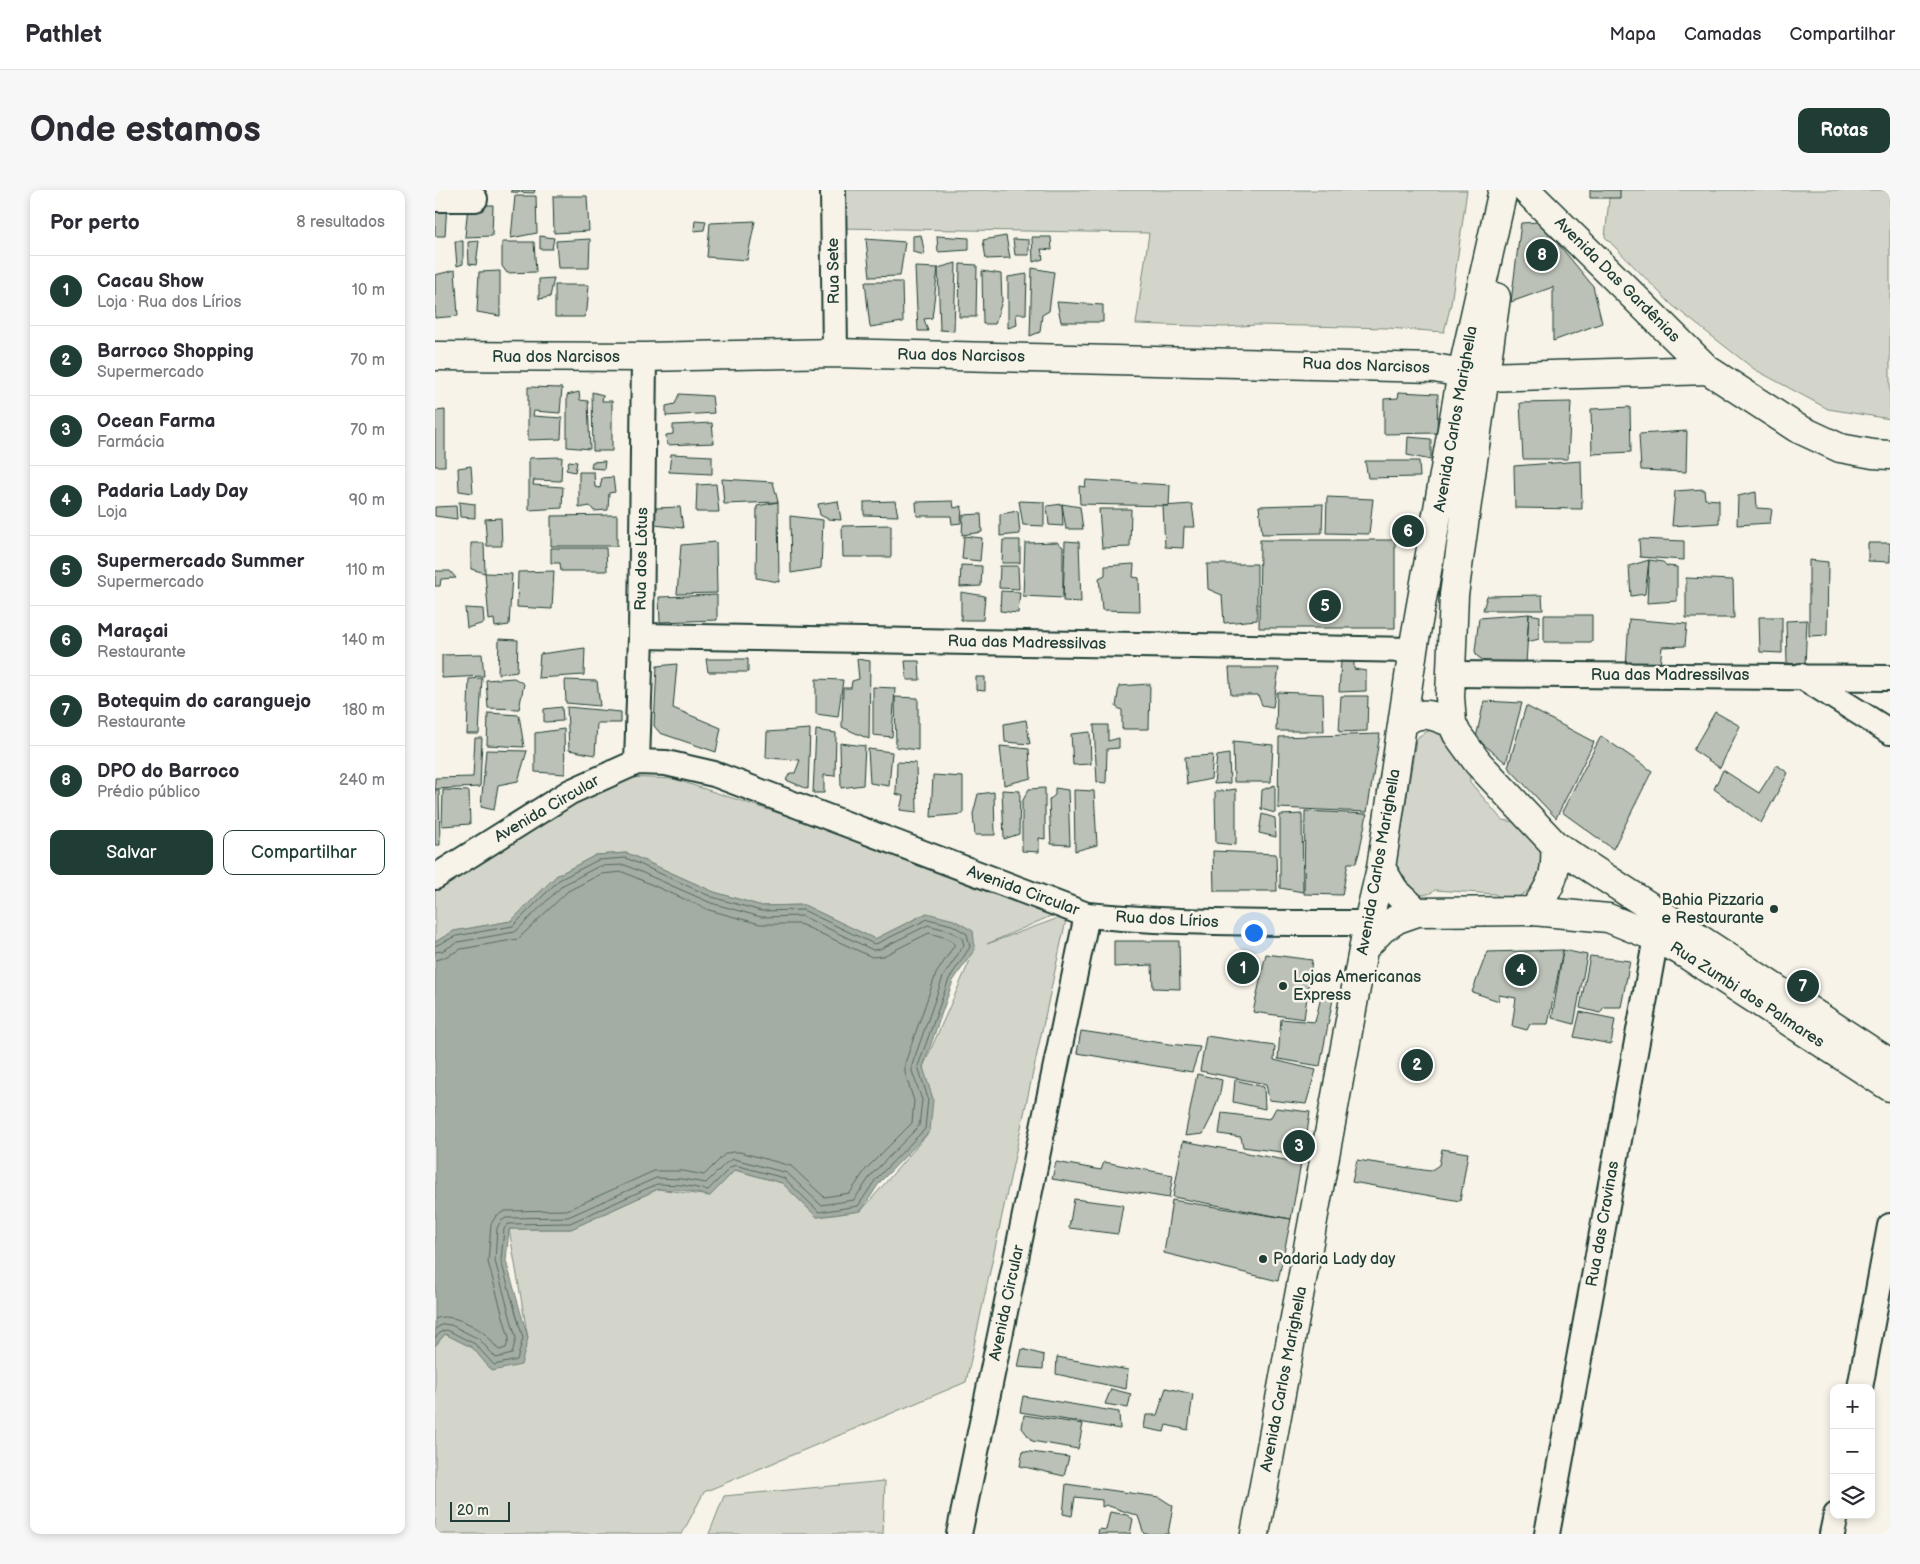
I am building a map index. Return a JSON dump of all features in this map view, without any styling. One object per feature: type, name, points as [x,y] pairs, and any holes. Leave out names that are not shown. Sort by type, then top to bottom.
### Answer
[{"type":"main road","name":"Avenida Das Gardênias","points":[[1510,194],[1708,370],[1797,428],[1840,448],[1890,455]]},
{"type":"main road","name":"Avenida Carlos Marighella","points":[[1257,1530],[1366,935],[1381,868],[1413,650],[1474,375],[1510,194]]},
{"type":"main road","name":"Rua dos Narcisos","points":[[435,356],[644,357],[835,353],[1434,368],[1474,375]]},
{"type":"main road","points":[[1474,375],[1708,370]]},
{"type":"main road","name":"Avenida Carlos Marighella","points":[[1452,723],[1450,697],[1455,578],[1474,375]]},
{"type":"main road","points":[[1403,724],[1407,719],[1428,713],[1452,723],[1457,734],[1477,763],[1555,845],[1658,925],[1890,1063]]},
{"type":"main road","points":[[1533,911],[1546,894],[1553,880],[1556,862],[1555,845]]},
{"type":"main road","points":[[1366,935],[1382,929],[1397,919],[1417,912],[1394,890],[1381,868]]},
{"type":"main road","name":"Rua Zumbi dos Palmares","points":[[1417,912],[1533,911],[1658,925],[1690,957],[1890,1087]]},
{"type":"street","name":"Rua Sete","points":[[833,190],[835,353]]},
{"type":"street","points":[[435,199],[475,199]]},
{"type":"street","name":"Rua dos Lótus","points":[[637,762],[641,636],[644,357]]},
{"type":"street","name":"Rua das Madressilvas","points":[[641,636],[1413,650]]},
{"type":"street","name":"Rua das Madressilvas","points":[[1451,674],[1890,678]]},
{"type":"street","points":[[1801,676],[1890,732]]},
{"type":"street","name":"Avenida Circular","points":[[435,877],[570,792],[637,762],[666,763],[714,774],[1087,914],[959,1534]]},
{"type":"street","name":"Rua dos Lírios","points":[[1087,914],[1366,935]]},
{"type":"street","name":"Rua das Cravinas","points":[[1547,1534],[1658,925]]},
{"type":"street","points":[[1861,1384],[1890,1226]]},
{"type":"street","points":[[1832,1534],[1835,1519]]},
{"type":"shaded area","points":[[842,190],[1467,190],[1451,304],[1444,332],[1387,328],[1256,325],[1225,327],[1136,324],[1149,233],[839,228]]},
{"type":"shaded area","points":[[1610,190],[1890,190],[1890,419],[1828,409],[1754,369],[1672,305],[1605,237]]},
{"type":"shaded area","points":[[1430,730],[1444,733],[1469,765],[1470,782],[1502,820],[1522,823],[1538,842],[1542,859],[1538,875],[1533,885],[1516,898],[1505,901],[1495,894],[1435,890],[1427,894],[1412,894],[1395,871],[1416,740],[1419,736]]},
{"type":"shaded area","points":[[603,776],[674,779],[1069,908],[987,944],[1067,915],[966,1382],[704,1492],[682,1534],[435,1534],[435,1346],[445,1334],[473,1348],[492,1371],[528,1338],[509,1229],[571,1229],[658,1189],[710,1196],[735,1170],[782,1183],[817,1217],[861,1211],[930,1131],[923,1067],[975,949],[927,913],[875,939],[804,905],[762,906],[714,892],[627,853],[596,855],[556,876],[511,921],[454,931],[435,942],[435,879]]},
{"type":"shaded area","points":[[885,1481],[883,1534],[709,1534],[724,1496]]},
{"type":"water","points":[[627,853],[714,892],[762,906],[804,905],[875,939],[927,913],[954,920],[973,931],[975,949],[953,981],[923,1067],[933,1099],[930,1131],[880,1182],[861,1211],[817,1217],[782,1183],[735,1170],[710,1196],[681,1190],[658,1189],[571,1229],[509,1229],[506,1261],[528,1338],[521,1365],[492,1371],[473,1348],[445,1334],[435,1346],[435,942],[454,931],[511,921],[556,876],[596,855]]},
{"type":"building","points":[[511,190],[535,190],[534,193],[511,192]]},
{"type":"building","points":[[1590,190],[1620,190],[1620,198],[1590,198]]},
{"type":"building","points":[[515,196],[536,196],[537,233],[511,238]]},
{"type":"building","points":[[553,196],[587,196],[589,231],[554,233]]},
{"type":"building","points":[[435,203],[447,203],[445,236],[435,236]]},
{"type":"building","points":[[468,205],[493,205],[492,236],[465,237]]},
{"type":"building","points":[[695,220],[706,221],[704,230],[694,231]]},
{"type":"building","points":[[755,221],[747,260],[707,257],[710,223]]},
{"type":"building","points":[[1540,222],[1593,286],[1602,323],[1553,341],[1553,287],[1511,302],[1521,223]]},
{"type":"building","points":[[921,235],[925,255],[913,252],[913,236]]},
{"type":"building","points":[[540,236],[554,238],[552,249],[540,249]]},
{"type":"building","points":[[937,236],[969,238],[969,250],[938,252]]},
{"type":"building","points":[[1006,236],[1010,258],[986,259],[983,240]]},
{"type":"building","points":[[1032,237],[1051,237],[1052,250],[1041,249],[1043,259],[1033,262]]},
{"type":"building","points":[[590,239],[589,268],[558,268],[556,241]]},
{"type":"building","points":[[866,239],[905,242],[900,276],[870,277]]},
{"type":"building","points":[[1013,239],[1029,240],[1029,255],[1015,255]]},
{"type":"building","points":[[455,241],[463,241],[463,264],[457,266]]},
{"type":"building","points":[[479,241],[476,265],[469,264],[468,242]]},
{"type":"building","points":[[502,242],[534,242],[536,272],[507,273],[502,266]]},
{"type":"building","points":[[956,263],[954,331],[940,330],[938,268]]},
{"type":"building","points":[[960,264],[977,265],[976,317],[959,317]]},
{"type":"building","points":[[915,267],[938,268],[932,318],[924,319],[928,331],[918,331]]},
{"type":"building","points":[[1032,268],[1054,272],[1049,311],[1042,315],[1040,332],[1030,336]]},
{"type":"building","points":[[455,270],[458,316],[435,318],[435,275]]},
{"type":"building","points":[[500,271],[500,316],[477,312],[479,272]]},
{"type":"building","points":[[982,271],[1001,274],[1002,301],[995,324],[983,324]]},
{"type":"building","points":[[1027,274],[1026,314],[1016,314],[1017,325],[1008,328],[1008,277]]},
{"type":"building","points":[[554,278],[550,297],[539,299],[539,279]]},
{"type":"building","points":[[865,282],[902,282],[903,322],[870,327]]},
{"type":"building","points":[[555,285],[589,285],[587,310],[584,317],[555,317]]},
{"type":"building","points":[[1057,302],[1103,305],[1103,322],[1061,322]]},
{"type":"building","points":[[528,387],[562,388],[560,413],[534,411],[533,416],[562,418],[561,439],[528,440]]},
{"type":"building","points":[[579,392],[580,400],[588,401],[590,449],[567,447],[567,395]]},
{"type":"building","points":[[592,392],[603,395],[602,401],[612,401],[612,451],[593,451]]},
{"type":"building","points":[[1399,392],[1438,394],[1437,433],[1384,434],[1384,399],[1398,398]]},
{"type":"building","points":[[679,394],[712,396],[714,413],[666,416],[666,406],[675,404]]},
{"type":"building","points":[[1571,402],[1568,459],[1523,459],[1520,403]]},
{"type":"building","points":[[1630,407],[1631,452],[1592,454],[1591,409]]},
{"type":"building","points":[[445,410],[445,466],[435,466],[435,411]]},
{"type":"building","points":[[712,423],[714,443],[667,445],[666,435],[673,434],[673,425]]},
{"type":"building","points":[[1687,431],[1686,472],[1641,470],[1639,434]]},
{"type":"building","points":[[1408,437],[1431,439],[1431,460],[1407,455]]},
{"type":"building","points":[[671,454],[712,456],[712,474],[669,472]]},
{"type":"building","points":[[562,457],[561,481],[534,480],[533,485],[563,487],[562,508],[529,510],[529,458]]},
{"type":"building","points":[[569,461],[577,462],[575,472],[566,470]]},
{"type":"building","points":[[605,461],[604,469],[591,468],[592,462]]},
{"type":"building","points":[[1365,461],[1419,461],[1420,477],[1368,478]]},
{"type":"building","points":[[1581,461],[1582,509],[1515,508],[1514,466]]},
{"type":"building","points":[[471,466],[473,493],[459,491],[458,468]]},
{"type":"building","points":[[579,472],[594,472],[595,487],[600,488],[602,478],[613,477],[615,492],[609,493],[608,510],[594,511],[590,506],[579,508]]},
{"type":"building","points":[[722,479],[773,482],[778,502],[724,504]]},
{"type":"building","points":[[1086,480],[1170,485],[1169,506],[1080,504],[1079,486],[1085,487]]},
{"type":"building","points":[[716,484],[719,512],[696,512],[697,485]]},
{"type":"building","points":[[1704,489],[1705,499],[1719,500],[1719,523],[1672,526],[1675,491]]},
{"type":"building","points":[[1756,492],[1757,508],[1772,509],[1770,523],[1737,525],[1738,496]]},
{"type":"building","points":[[1327,497],[1373,499],[1369,534],[1326,533]]},
{"type":"building","points":[[838,501],[841,520],[828,519],[820,515],[818,504]]},
{"type":"building","points":[[895,501],[898,516],[864,515],[864,502]]},
{"type":"building","points":[[953,501],[954,508],[962,506],[961,523],[952,524],[951,516],[917,516],[916,502]]},
{"type":"building","points":[[1019,501],[1044,502],[1044,526],[1023,525]]},
{"type":"building","points":[[459,502],[475,504],[475,518],[460,517]]},
{"type":"building","points":[[778,502],[779,582],[756,578],[757,506]]},
{"type":"building","points":[[1062,504],[1063,526],[1049,525],[1047,506]]},
{"type":"building","points":[[1062,504],[1080,507],[1083,529],[1066,529]]},
{"type":"building","points":[[1192,504],[1195,527],[1184,527],[1183,548],[1165,547],[1163,506]]},
{"type":"building","points":[[1323,504],[1322,533],[1262,534],[1259,506]]},
{"type":"building","points":[[456,506],[457,519],[435,516],[435,507]]},
{"type":"building","points":[[680,507],[683,528],[654,525],[656,508]]},
{"type":"building","points":[[1099,509],[1131,509],[1130,547],[1102,548]]},
{"type":"building","points":[[1018,511],[1020,534],[1000,536],[1000,514]]},
{"type":"building","points":[[981,514],[982,532],[962,535],[963,515]]},
{"type":"building","points":[[617,515],[617,546],[551,546],[551,516]]},
{"type":"building","points":[[790,516],[823,520],[821,568],[791,573]]},
{"type":"building","points":[[501,518],[502,546],[487,546],[485,519]]},
{"type":"building","points":[[891,525],[891,557],[843,557],[842,526]]},
{"type":"building","points":[[964,536],[982,538],[980,561],[962,559]]},
{"type":"building","points":[[1639,539],[1684,541],[1684,560],[1640,557]]},
{"type":"building","points":[[1003,540],[1020,540],[1020,563],[1002,563]]},
{"type":"building","points":[[1260,540],[1395,540],[1395,628],[1259,628]]},
{"type":"building","points":[[1065,541],[1079,542],[1081,602],[1063,601]]},
{"type":"building","points":[[716,542],[717,593],[677,594],[681,545]]},
{"type":"building","points":[[1057,542],[1063,547],[1063,598],[1023,596],[1025,543]]},
{"type":"building","points":[[471,543],[484,543],[485,573],[471,569]]},
{"type":"building","points":[[1868,543],[1890,543],[1890,562],[1868,561]]},
{"type":"building","points":[[551,548],[606,548],[607,571],[561,571],[560,563],[551,563]]},
{"type":"building","points":[[1649,560],[1645,594],[1631,596],[1629,566]]},
{"type":"building","points":[[1649,560],[1677,567],[1677,601],[1647,603]]},
{"type":"building","points":[[1809,560],[1828,562],[1827,635],[1809,636]]},
{"type":"building","points":[[1134,564],[1133,577],[1139,578],[1140,611],[1102,610],[1099,578],[1105,575],[1105,566]]},
{"type":"building","points":[[1207,564],[1257,564],[1257,620],[1224,623],[1222,595],[1208,589]]},
{"type":"building","points":[[961,565],[982,566],[981,586],[960,587]]},
{"type":"building","points":[[1000,566],[1018,566],[1019,589],[999,588]]},
{"type":"building","points":[[435,571],[450,571],[456,578],[441,579],[440,586],[435,586]]},
{"type":"building","points":[[554,571],[552,609],[517,607],[518,572]]},
{"type":"building","points":[[485,573],[512,574],[509,625],[495,627],[494,619],[489,620]]},
{"type":"building","points":[[1686,578],[1733,580],[1734,618],[1686,618]]},
{"type":"building","points":[[1001,591],[1020,592],[1018,613],[1000,611]]},
{"type":"building","points":[[961,592],[985,596],[983,620],[961,620]]},
{"type":"building","points":[[717,595],[717,620],[660,622],[659,597]]},
{"type":"building","points":[[1542,595],[1543,610],[1483,610],[1487,596]]},
{"type":"building","points":[[465,608],[483,609],[484,623],[467,628]]},
{"type":"building","points":[[1529,614],[1526,664],[1484,661],[1477,656],[1475,651],[1479,618]]},
{"type":"building","points":[[1529,614],[1540,616],[1539,639],[1527,642]]},
{"type":"building","points":[[1544,615],[1592,615],[1592,642],[1544,642]]},
{"type":"building","points":[[1759,617],[1782,617],[1782,653],[1760,652]]},
{"type":"building","points":[[1629,619],[1687,624],[1685,646],[1662,647],[1660,666],[1626,668]]},
{"type":"building","points":[[1807,620],[1805,665],[1787,663],[1786,621]]},
{"type":"building","points":[[499,639],[518,640],[517,671],[498,674]]},
{"type":"building","points":[[585,648],[584,675],[538,678],[540,654]]},
{"type":"building","points":[[482,654],[484,676],[442,678],[442,655]]},
{"type":"building","points":[[706,659],[748,659],[748,672],[708,672]]},
{"type":"building","points":[[857,659],[870,661],[869,739],[842,727],[843,688],[851,688],[852,681],[859,679]]},
{"type":"building","points":[[905,661],[919,661],[920,680],[907,680]]},
{"type":"building","points":[[1341,661],[1354,661],[1354,669],[1366,671],[1366,691],[1339,692]]},
{"type":"building","points":[[677,664],[673,708],[721,728],[716,752],[660,733],[654,726],[657,666]]},
{"type":"building","points":[[1229,668],[1279,668],[1273,707],[1262,705],[1258,695],[1231,695]]},
{"type":"building","points":[[976,677],[985,677],[985,691],[976,690]]},
{"type":"building","points":[[482,678],[479,734],[467,734],[469,679]]},
{"type":"building","points":[[514,678],[524,684],[519,709],[488,708],[486,680]]},
{"type":"building","points":[[816,679],[843,680],[838,717],[816,714]]},
{"type":"building","points":[[565,680],[597,681],[600,706],[566,703]]},
{"type":"building","points":[[1150,684],[1149,729],[1122,729],[1122,710],[1116,707],[1119,686]]},
{"type":"building","points":[[873,687],[895,688],[892,737],[873,735]]},
{"type":"building","points":[[1277,692],[1323,694],[1324,731],[1276,731]]},
{"type":"building","points":[[1341,696],[1368,696],[1367,731],[1339,732]]},
{"type":"building","points":[[895,697],[918,698],[918,750],[896,747]]},
{"type":"building","points":[[1484,701],[1522,703],[1506,763],[1476,738]]},
{"type":"building","points":[[1526,706],[1594,742],[1556,818],[1508,767]]},
{"type":"building","points":[[562,707],[563,721],[544,722],[544,709]]},
{"type":"building","points":[[567,707],[621,712],[621,723],[597,723],[595,755],[569,750]]},
{"type":"building","points":[[1715,712],[1740,726],[1720,768],[1693,750]]},
{"type":"building","points":[[488,713],[519,715],[524,747],[487,745]]},
{"type":"building","points":[[1026,720],[1030,744],[1005,742],[1004,724]]},
{"type":"building","points":[[1094,725],[1108,725],[1108,741],[1119,738],[1119,748],[1107,749],[1106,783],[1097,782]]},
{"type":"building","points":[[564,729],[565,774],[535,772],[535,733]]},
{"type":"building","points":[[810,729],[808,789],[786,780],[790,773],[795,773],[800,760],[766,758],[767,732]]},
{"type":"building","points":[[816,730],[836,733],[835,776],[824,775],[824,793],[813,793]]},
{"type":"building","points":[[1090,732],[1091,764],[1073,765],[1071,734]]},
{"type":"building","points":[[1380,734],[1367,812],[1278,808],[1279,737]]},
{"type":"building","points":[[1601,736],[1652,771],[1613,849],[1562,812]]},
{"type":"building","points":[[475,738],[482,738],[480,787],[435,789],[435,778],[473,777]]},
{"type":"building","points":[[1233,741],[1273,745],[1271,782],[1234,782]]},
{"type":"building","points":[[840,743],[865,746],[863,785],[841,788]]},
{"type":"building","points":[[1000,746],[1029,749],[1031,778],[1004,785]]},
{"type":"building","points":[[868,749],[892,752],[889,786],[870,783]]},
{"type":"building","points":[[486,750],[527,751],[518,781],[498,785],[494,810],[481,807]]},
{"type":"building","points":[[1229,754],[1230,783],[1214,784],[1217,756]]},
{"type":"building","points":[[1213,755],[1211,779],[1187,784],[1185,757]]},
{"type":"building","points":[[897,762],[916,763],[917,812],[900,810],[903,796],[896,794]]},
{"type":"building","points":[[1777,765],[1788,773],[1761,823],[1714,789],[1723,770],[1759,793]]},
{"type":"building","points":[[933,775],[963,777],[963,814],[931,817]]},
{"type":"building","points":[[1275,785],[1275,813],[1261,809],[1262,790]]},
{"type":"building","points":[[1045,788],[1045,839],[1039,838],[1039,852],[1022,851],[1022,802],[1029,789]]},
{"type":"building","points":[[1055,788],[1068,790],[1070,845],[1051,844],[1049,800],[1055,795]]},
{"type":"building","points":[[1236,789],[1236,845],[1216,843],[1215,792]]},
{"type":"building","points":[[435,790],[439,790],[440,845],[435,845]]},
{"type":"building","points":[[443,790],[469,791],[470,824],[442,826]]},
{"type":"building","points":[[1002,790],[1020,791],[1019,834],[1004,839]]},
{"type":"building","points":[[1074,790],[1094,791],[1097,845],[1075,851]]},
{"type":"building","points":[[994,792],[995,835],[975,835],[973,814],[978,794]]},
{"type":"building","points":[[1305,811],[1367,814],[1356,863],[1348,863],[1342,895],[1304,894]]},
{"type":"building","points":[[1262,814],[1275,818],[1276,837],[1259,833]]},
{"type":"building","points":[[1302,814],[1303,892],[1280,888],[1280,815]]},
{"type":"building","points":[[1213,851],[1276,854],[1277,891],[1214,891]]},
{"type":"building","points":[[1114,941],[1179,941],[1180,989],[1153,988],[1152,965],[1114,967]]},
{"type":"building","points":[[1563,950],[1548,1024],[1530,1024],[1527,1030],[1512,1026],[1516,998],[1499,995],[1499,1001],[1472,992],[1487,952]]},
{"type":"building","points":[[1563,950],[1587,955],[1574,1024],[1552,1018]]},
{"type":"building","name":"Lojas Americanas Express","points":[[1266,954],[1312,960],[1304,1019],[1253,1012]]},
{"type":"building","points":[[1590,956],[1630,961],[1621,1007],[1604,1007],[1600,1013],[1580,1008]]},
{"type":"building","points":[[1322,993],[1334,994],[1320,1066],[1278,1059],[1281,1019],[1315,1022]]},
{"type":"building","points":[[1580,1012],[1615,1019],[1611,1044],[1574,1037]]},
{"type":"building","points":[[1081,1031],[1200,1047],[1192,1072],[1077,1053]]},
{"type":"building","points":[[1206,1036],[1275,1046],[1274,1060],[1316,1070],[1306,1104],[1269,1100],[1266,1084],[1200,1071]]},
{"type":"building","points":[[1197,1074],[1222,1080],[1220,1093],[1203,1134],[1185,1136]]},
{"type":"building","points":[[1235,1080],[1264,1087],[1265,1109],[1233,1102]]},
{"type":"building","points":[[1276,1108],[1310,1112],[1304,1155],[1243,1147],[1241,1137],[1219,1134],[1222,1113],[1270,1119]]},
{"type":"building","points":[[1183,1141],[1301,1163],[1291,1219],[1173,1197]]},
{"type":"building","points":[[1442,1149],[1468,1153],[1460,1201],[1352,1182],[1357,1160],[1430,1171],[1439,1165]]},
{"type":"building","points":[[1056,1162],[1101,1170],[1104,1162],[1173,1175],[1169,1198],[1052,1179]]},
{"type":"building","points":[[1074,1199],[1123,1205],[1118,1234],[1069,1228]]},
{"type":"building","points":[[1172,1200],[1291,1219],[1278,1281],[1164,1253]]},
{"type":"building","points":[[1022,1349],[1044,1355],[1043,1369],[1018,1367]]},
{"type":"building","points":[[1057,1357],[1128,1370],[1126,1389],[1056,1374]]},
{"type":"building","points":[[1166,1388],[1193,1394],[1188,1430],[1166,1425],[1164,1432],[1144,1428],[1146,1415],[1157,1415]]},
{"type":"building","points":[[1111,1389],[1131,1394],[1128,1408],[1105,1404]]},
{"type":"building","points":[[1023,1396],[1119,1412],[1120,1429],[1020,1412]]},
{"type":"building","points":[[1024,1415],[1083,1424],[1078,1449],[1032,1441],[1022,1428]]},
{"type":"building","points":[[1023,1451],[1069,1457],[1064,1476],[1020,1466]]},
{"type":"building","points":[[1066,1484],[1159,1497],[1173,1506],[1168,1534],[1144,1534],[1138,1516],[1106,1505],[1102,1507],[1102,1500],[1075,1497],[1072,1516],[1063,1514]]},
{"type":"building","points":[[1110,1512],[1127,1515],[1133,1519],[1130,1534],[1098,1534],[1099,1529],[1106,1530]]},
{"type":"place","name":"DPO do Barroco","points":[[1542,255]]},
{"type":"place","name":"Maraçai","points":[[1408,531]]},
{"type":"place","name":"Supermercado Summer","points":[[1325,606]]},
{"type":"place","name":"Bahia Pizzaria e Restaurante","points":[[1774,909]]},
{"type":"place","name":"Cacau Show","points":[[1243,968]]},
{"type":"place","name":"Padaria Lady Day","points":[[1521,970]]},
{"type":"place","name":"Lojas Americanas Express","points":[[1283,986]]},
{"type":"place","name":"Botequim do caranguejo","points":[[1803,986]]},
{"type":"place","name":"Barroco Shopping","points":[[1417,1065]]},
{"type":"place","name":"Ocean Farma","points":[[1299,1146]]},
{"type":"place","name":"Padaria Lady day","points":[[1263,1259]]}]
